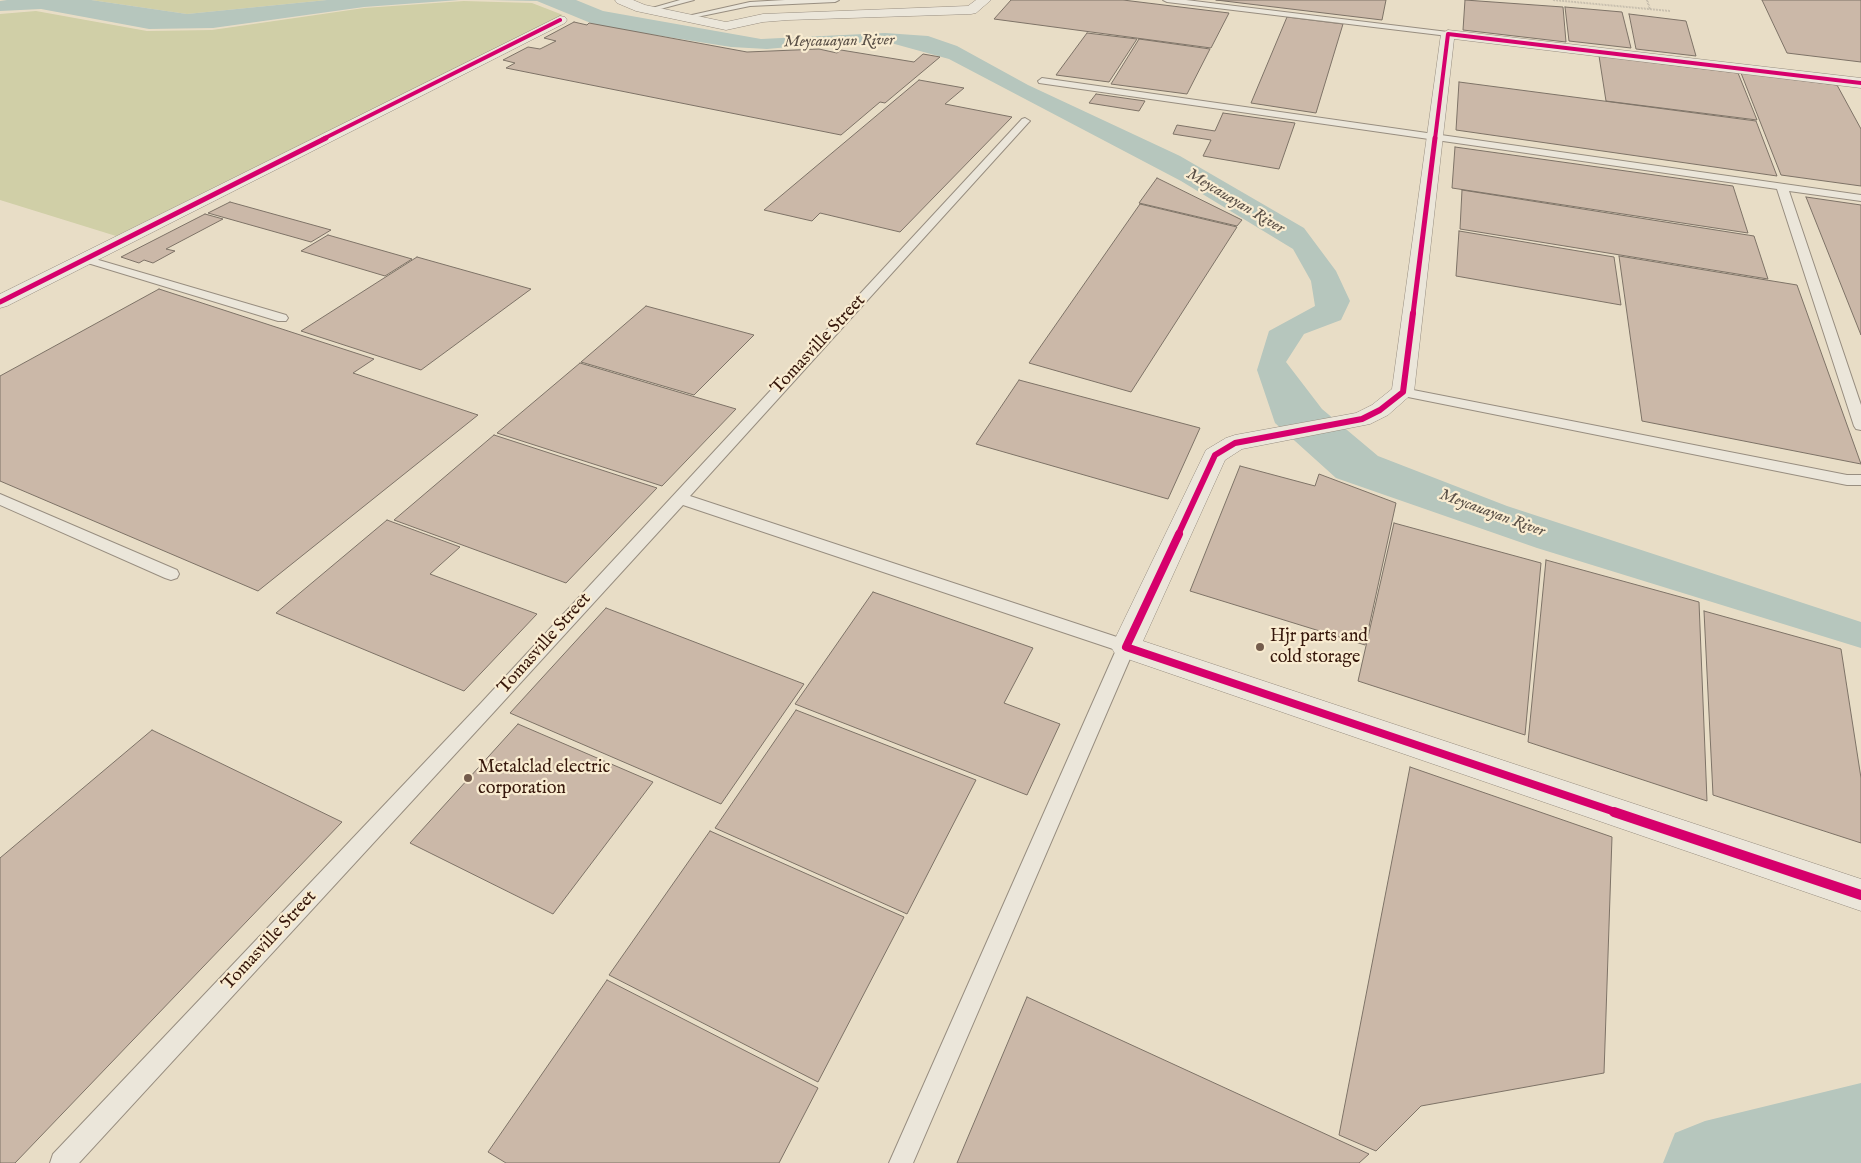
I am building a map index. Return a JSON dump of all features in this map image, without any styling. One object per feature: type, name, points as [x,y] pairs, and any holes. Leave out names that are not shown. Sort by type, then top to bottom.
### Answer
[{"type":"street","points":[[625,0],[649,10],[726,26],[763,18],[971,10],[984,0]]},
{"type":"street","points":[[890,13],[898,0]]},
{"type":"street","points":[[0,302],[560,20]]},
{"type":"street","points":[[1861,83],[1448,34],[1403,392],[1380,410],[1362,419],[1235,443],[1215,455],[1126,647],[1861,895]]},
{"type":"lane","points":[[649,10],[690,0]]},
{"type":"lane","points":[[687,18],[733,6],[765,1],[835,0]]},
{"type":"lane","points":[[1167,0],[1448,34]]},
{"type":"lane","points":[[763,18],[765,1]]},
{"type":"lane","points":[[1042,80],[1861,198]]},
{"type":"lane","name":"Tomasville Street","points":[[62,1163],[487,708],[1025,121]]},
{"type":"lane","points":[[1782,187],[1861,426]]},
{"type":"lane","points":[[85,260],[282,318]]},
{"type":"lane","points":[[1403,392],[1847,480],[1861,480]]},
{"type":"lane","points":[[679,498],[1126,647],[901,1163]]},
{"type":"lane","points":[[0,499],[171,574]]},
{"type":"path","points":[[1553,0],[1670,11]]},
{"type":"path","points":[[1603,0],[1604,5]]},
{"type":"path","points":[[1647,0],[1650,9]]},
{"type":"green space","points":[[91,0],[327,0],[187,14]]},
{"type":"green space","points":[[464,1],[532,3],[563,15],[116,236],[0,200],[0,14],[36,11],[147,31],[212,30],[364,8]]},
{"type":"water","points":[[91,0],[187,14],[327,0],[459,0],[364,7],[213,28],[149,29],[41,9],[0,11],[0,1]]},
{"type":"water","points":[[489,0],[576,0],[603,11],[761,39],[885,33],[928,36],[957,46],[1028,85],[1180,156],[1304,228],[1336,271],[1350,301],[1341,320],[1304,334],[1286,362],[1322,409],[1378,456],[1507,506],[1861,622],[1861,648],[1537,548],[1336,478],[1275,423],[1257,370],[1269,331],[1315,306],[1311,281],[1293,249],[1181,181],[949,59],[891,43],[832,43],[767,49],[731,47],[598,26],[537,1]]},
{"type":"building","points":[[1011,0],[1123,0],[1229,13],[1211,48],[994,19]]},
{"type":"building","points":[[1216,0],[1386,0],[1382,20]]},
{"type":"building","points":[[1465,0],[1563,7],[1566,42],[1463,30]]},
{"type":"building","points":[[1762,0],[1861,0],[1861,62],[1787,53]]},
{"type":"building","points":[[1565,7],[1622,12],[1631,48],[1569,41]]},
{"type":"building","points":[[1629,14],[1686,21],[1696,56],[1636,49]]},
{"type":"building","points":[[1287,17],[1343,24],[1316,113],[1251,103]]},
{"type":"building","points":[[574,22],[587,25],[589,23],[747,52],[819,49],[837,53],[841,50],[914,62],[923,54],[940,57],[885,103],[880,102],[841,135],[506,68],[515,63],[503,60],[528,47],[540,49],[556,41],[544,38]]},
{"type":"building","points":[[1087,33],[1137,39],[1109,82],[1056,75]]},
{"type":"building","points":[[1139,39],[1210,49],[1187,94],[1111,84]]},
{"type":"building","points":[[1599,56],[1738,73],[1757,120],[1606,101]]},
{"type":"building","points":[[1741,73],[1837,85],[1861,129],[1861,186],[1781,175]]},
{"type":"building","points":[[919,80],[964,88],[945,104],[1012,117],[900,232],[820,213],[812,221],[764,210]]},
{"type":"building","points":[[1459,82],[1756,121],[1777,176],[1456,130]]},
{"type":"building","points":[[1096,94],[1145,101],[1139,111],[1089,103]]},
{"type":"building","points":[[1223,113],[1295,123],[1279,169],[1203,156],[1211,140],[1173,134],[1177,125],[1215,131]]},
{"type":"building","points":[[1455,147],[1733,186],[1748,233],[1452,188]]},
{"type":"building","points":[[1157,178],[1242,220],[1237,226],[1139,203]]},
{"type":"building","points":[[1462,190],[1754,236],[1768,279],[1460,229]]},
{"type":"building","points":[[1806,197],[1861,205],[1861,335]]},
{"type":"building","points":[[230,202],[331,230],[311,242],[208,213]]},
{"type":"building","points":[[1140,204],[1237,227],[1131,392],[1029,363]]},
{"type":"building","points":[[205,214],[223,219],[166,249],[175,251],[153,263],[144,260],[139,263],[121,257]]},
{"type":"building","points":[[1459,231],[1614,257],[1621,305],[1456,276]]},
{"type":"building","points":[[328,235],[412,259],[385,276],[301,251]]},
{"type":"building","points":[[1619,256],[1797,285],[1861,464],[1642,421]]},
{"type":"building","points":[[417,257],[531,289],[421,370],[301,331]]},
{"type":"building","points":[[159,289],[374,359],[353,373],[478,415],[258,591],[0,481],[0,376]]},
{"type":"building","points":[[646,306],[754,335],[694,395],[581,362]]},
{"type":"building","points":[[580,363],[736,409],[662,486],[497,433]]},
{"type":"building","points":[[1019,380],[1200,428],[1168,499],[976,444]]},
{"type":"building","points":[[494,435],[657,488],[566,583],[394,520]]},
{"type":"building","points":[[1240,466],[1315,486],[1319,474],[1396,503],[1365,645],[1190,591]]},
{"type":"building","points":[[387,520],[460,547],[430,574],[537,614],[464,691],[276,613]]},
{"type":"building","points":[[1394,523],[1541,563],[1525,735],[1358,681]]},
{"type":"building","points":[[1546,560],[1699,602],[1707,801],[1528,742]]},
{"type":"building","points":[[873,592],[1033,648],[1004,703],[1060,724],[1027,795],[795,704]]},
{"type":"building","points":[[606,608],[804,684],[721,804],[510,713]]},
{"type":"building","points":[[1704,611],[1841,649],[1861,778],[1861,843],[1713,795]]},
{"type":"building","points":[[796,710],[976,780],[907,914],[715,828]]},
{"type":"building","points":[[518,724],[653,782],[553,914],[410,843]]},
{"type":"building","points":[[152,730],[342,822],[15,1163],[0,1163],[0,858]]},
{"type":"building","points":[[1410,767],[1612,837],[1604,1073],[1421,1106],[1376,1151],[1339,1135]]},
{"type":"building","points":[[710,831],[904,917],[818,1082],[609,975]]},
{"type":"building","points":[[607,980],[818,1088],[779,1163],[506,1163],[488,1152]]},
{"type":"building","points":[[1027,997],[1369,1154],[1359,1163],[957,1163]]},
{"type":"waterway","name":"Meycauayan River","points":[[1705,1163],[1861,1124]]},
{"type":"cycle path","points":[[0,302],[560,20]]},
{"type":"cycle path","points":[[1861,83],[1448,34],[1403,392],[1380,410],[1362,419],[1235,443],[1215,455],[1126,647],[1861,895]]},
{"type":"place","name":"Hjr parts and cold storage","points":[[1260,647]]},
{"type":"place","name":"Metalclad electric corporation","points":[[468,778]]}]
